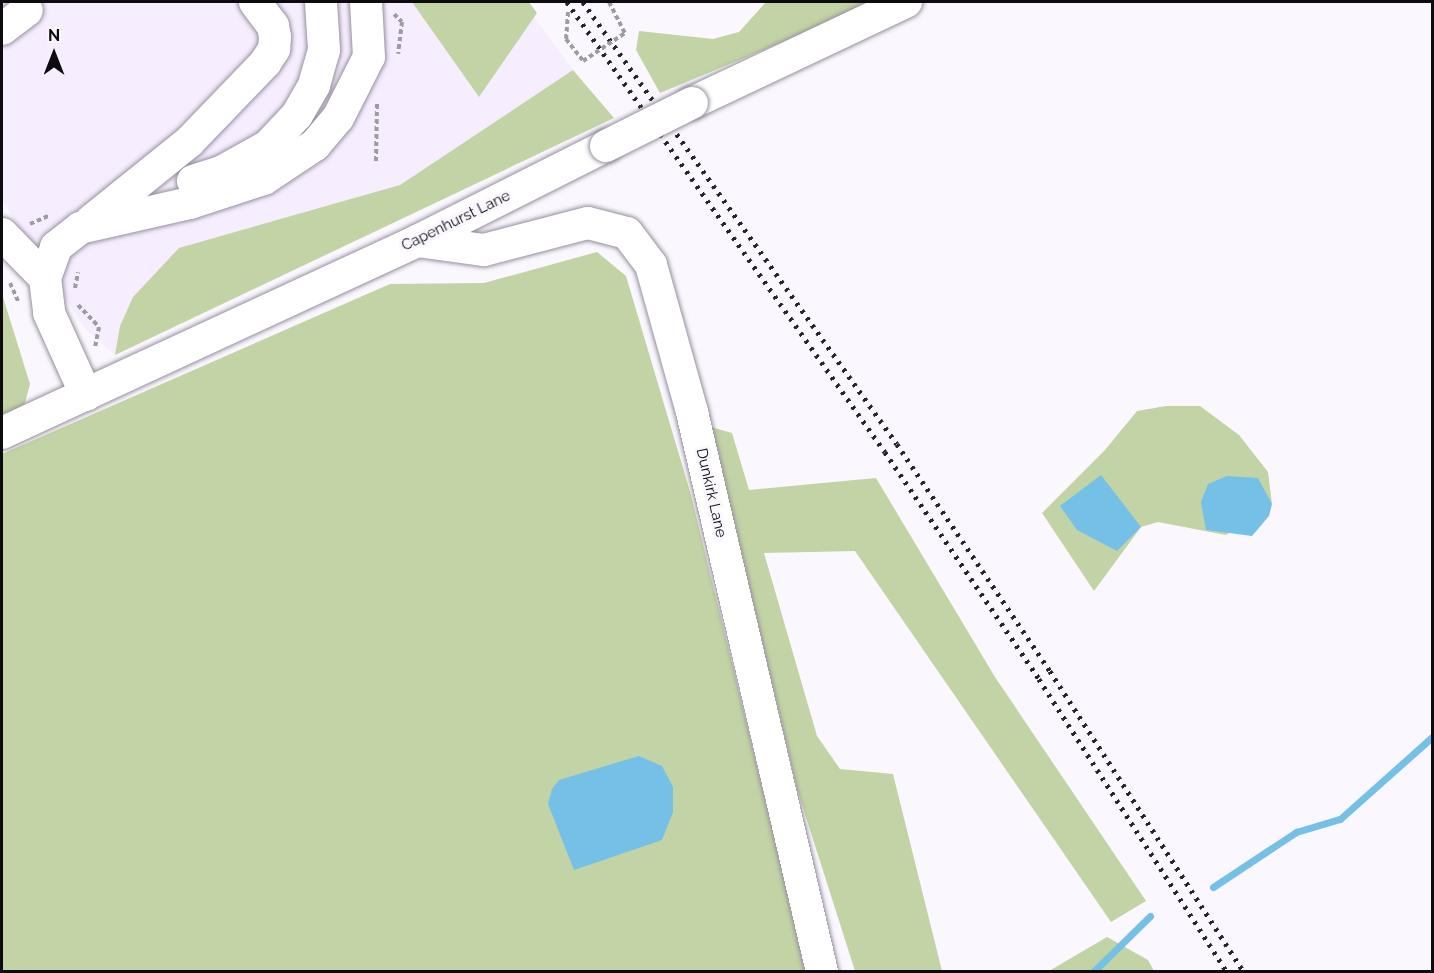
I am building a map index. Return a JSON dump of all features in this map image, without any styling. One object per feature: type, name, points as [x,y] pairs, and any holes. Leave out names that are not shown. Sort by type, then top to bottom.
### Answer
[{"type":"street","points":[[86,396],[49,313],[45,278],[56,247],[120,200],[189,142],[265,63],[274,49],[275,37],[273,26],[255,2]]},
{"type":"street","points":[[120,200],[223,171],[268,146],[297,115],[314,85],[324,50],[321,2]]},
{"type":"street","points":[[338,118],[352,75],[356,46],[350,2]]},
{"type":"street","points":[[80,228],[190,203],[264,179],[315,145],[338,118],[369,57],[366,2]]},
{"type":"street","name":"Capenhurst Lane","points":[[2,433],[417,241],[692,103],[906,2]]},
{"type":"street","points":[[2,29],[27,10]]},
{"type":"street","name":"Dunkirk Lane","points":[[417,241],[484,250],[588,223],[627,233],[651,265],[695,424],[822,972]]},
{"type":"street","points":[[2,234],[45,278]]},
{"type":"path","points":[[568,12],[566,39],[583,61],[625,33],[608,2],[600,2]]},
{"type":"path","points":[[376,161],[378,91]]},
{"type":"shaded area","points":[[2,2],[523,2],[573,70],[400,185],[179,248],[120,326],[115,355],[84,327],[2,200]]},
{"type":"green space","points":[[412,2],[529,2],[537,13],[479,97]]},
{"type":"green space","points":[[766,2],[879,2],[660,93],[636,50],[639,31],[713,39],[739,32]]},
{"type":"green space","points":[[573,70],[614,118],[115,355],[120,326],[133,297],[179,248],[400,185]]},
{"type":"green space","points":[[597,252],[626,276],[691,495],[807,971],[2,971],[2,454],[390,284],[484,283]]},
{"type":"green space","points":[[2,294],[30,384],[23,410],[2,419]]},
{"type":"green space","points":[[1166,406],[1200,406],[1239,435],[1268,472],[1272,504],[1226,535],[1158,522],[1141,527],[1094,591],[1042,513],[1105,450],[1137,411]]},
{"type":"green space","points":[[711,427],[732,433],[749,490],[876,478],[995,677],[1146,901],[1111,922],[855,551],[764,553],[817,736],[840,769],[893,774],[942,971],[855,971],[797,789]]},
{"type":"green space","points":[[1107,937],[1148,960],[1154,971],[1049,971]]},
{"type":"water","points":[[1101,475],[1141,527],[1117,551],[1077,530],[1060,506]]},
{"type":"water","points":[[1227,476],[1258,478],[1272,504],[1269,516],[1252,536],[1206,530],[1201,502],[1208,484]]},
{"type":"water","points":[[639,756],[662,766],[673,787],[673,812],[662,840],[574,870],[548,804],[552,789],[559,780]]},
{"type":"waterway","points":[[1213,887],[1296,832],[1340,819],[1432,737]]},
{"type":"waterway","points":[[1093,972],[1150,916]]},
{"type":"railway","points":[[567,2],[885,452],[1039,679],[1227,972]]},
{"type":"railway","points":[[583,2],[897,444],[1050,671],[1244,972]]}]
